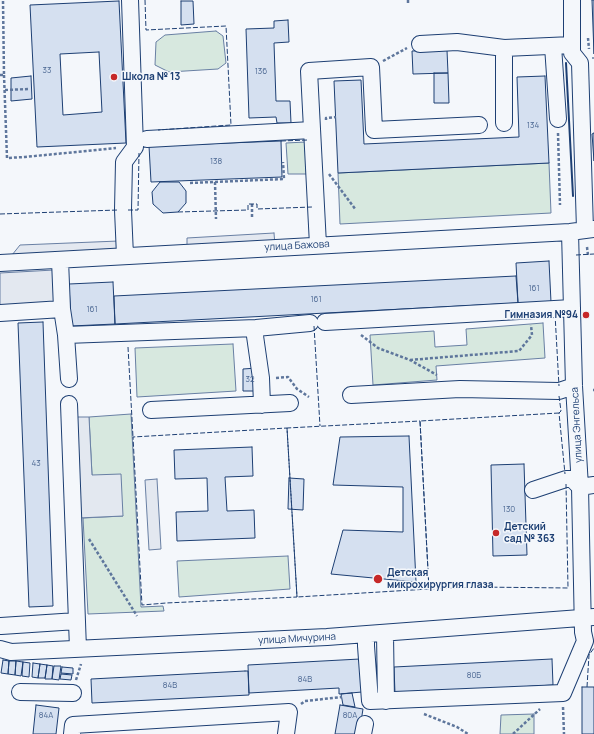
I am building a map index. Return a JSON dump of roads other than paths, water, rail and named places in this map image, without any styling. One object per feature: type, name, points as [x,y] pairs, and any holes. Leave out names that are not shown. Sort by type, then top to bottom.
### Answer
[{"type":"street","points":[[130,0],[141,143]]},
{"type":"street","points":[[420,44],[457,42],[504,48],[572,45],[572,0]]},
{"type":"street","name":"улица Энгельса","points":[[386,701],[563,693],[585,641],[583,632],[589,618],[587,486],[574,386],[572,308],[583,230],[588,124],[587,94],[580,63],[572,53],[572,45]]},
{"type":"street","points":[[554,46],[558,119]]},
{"type":"street","points":[[504,48],[504,124]]},
{"type":"street","points":[[318,245],[319,128],[309,70],[371,67],[374,130],[478,125]]},
{"type":"street","points":[[125,256],[123,210],[124,162],[141,143],[319,128]]},
{"type":"street","name":"улица Бажова","points":[[0,263],[583,230]]},
{"type":"street","points":[[60,260],[62,309],[66,336],[69,379]]},
{"type":"street","points":[[66,336],[256,328],[349,320],[572,308]]},
{"type":"street","points":[[0,313],[62,309]]},
{"type":"street","points":[[256,328],[255,336],[261,378],[262,405]]},
{"type":"street","points":[[351,395],[460,389],[559,391],[574,386]]},
{"type":"street","points":[[151,410],[290,403]]},
{"type":"street","points":[[69,404],[78,649]]},
{"type":"street","points":[[533,490],[566,478],[572,479],[587,486]]},
{"type":"street","name":"улица Мичурина","points":[[0,649],[11,652],[385,634],[589,618]]},
{"type":"street","points":[[1,626],[77,621]]},
{"type":"street","points":[[366,635],[370,701],[386,701],[385,634]]},
{"type":"street","points":[[20,692],[73,693]]},
{"type":"street","points":[[72,734],[73,725],[289,712],[286,734]]},
{"type":"place","name":"Школа № 13","points":[[114,77]]},
{"type":"place","name":"Гимназия №94","points":[[586,315]]},
{"type":"place","name":"Детский сад № 363","points":[[496,533]]},
{"type":"place","name":"Детская микрохирургия глаза","points":[[378,579]]}]
